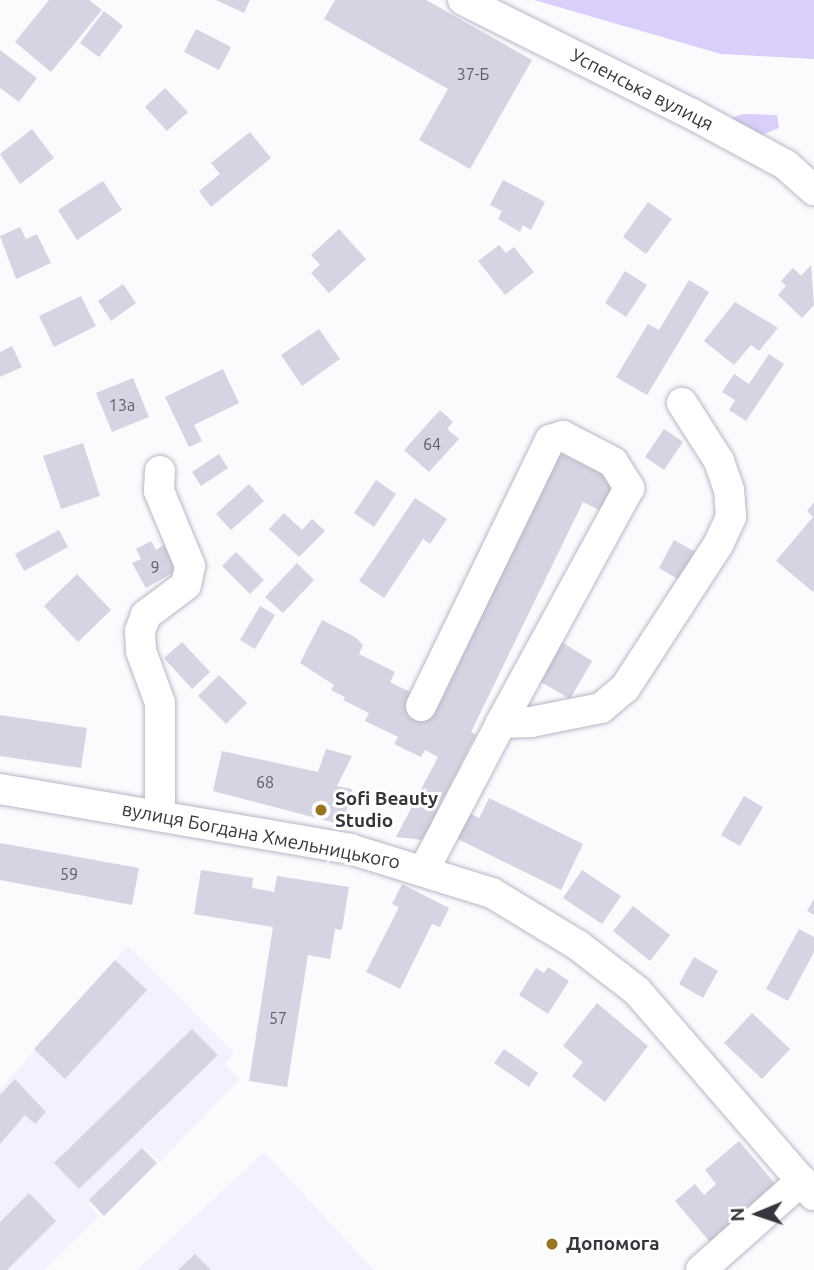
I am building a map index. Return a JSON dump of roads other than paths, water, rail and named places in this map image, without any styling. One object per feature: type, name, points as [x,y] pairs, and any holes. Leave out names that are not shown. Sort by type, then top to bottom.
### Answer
[{"type":"street","name":"Успенська вулиця","points":[[463,0],[786,165],[814,190]]},
{"type":"street","points":[[501,723],[531,722],[601,708],[625,688],[718,545],[731,517],[729,490],[719,461],[681,403]]},
{"type":"street","points":[[421,706],[550,440],[563,436],[613,462],[629,488],[425,868]]},
{"type":"street","points":[[159,471],[159,492],[190,566],[186,584],[146,615],[139,631],[141,651],[160,704],[160,815]]},
{"type":"street","name":"вулиця Богдана Хмельницького","points":[[0,789],[350,849],[425,868],[492,893],[579,946],[638,991],[808,1187]]},
{"type":"street","points":[[701,1270],[808,1187]]},
{"type":"place","name":"Sofi Beauty Studio","points":[[321,810]]},
{"type":"place","name":"Допомога","points":[[552,1244]]}]
